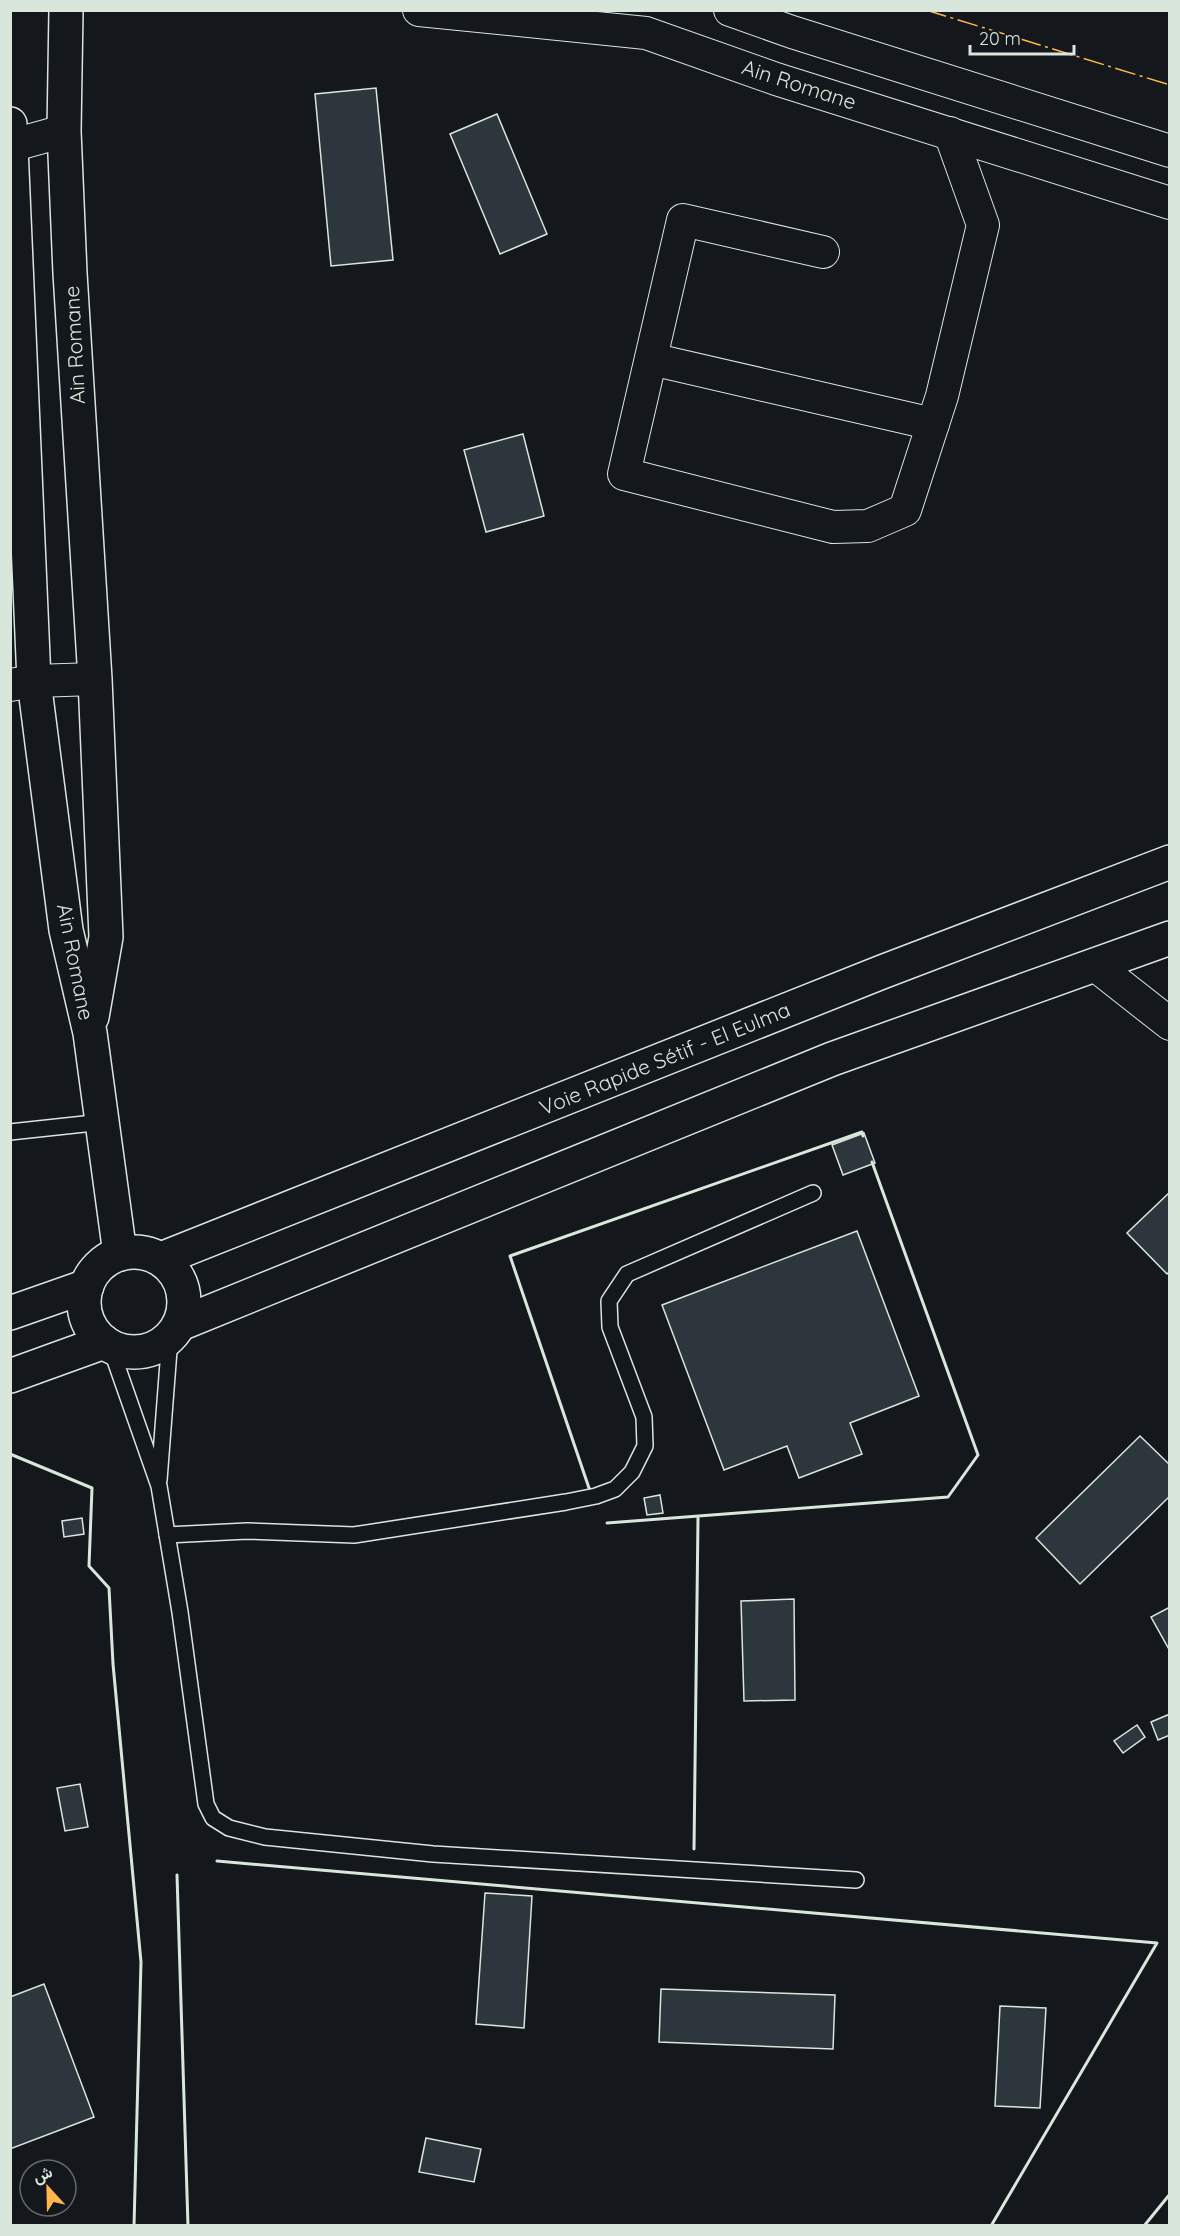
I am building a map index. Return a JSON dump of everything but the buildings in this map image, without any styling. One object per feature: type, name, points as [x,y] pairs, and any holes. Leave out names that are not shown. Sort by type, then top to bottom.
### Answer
[{"type":"main road","name":"Ain Romane","points":[[66,10],[64,131],[70,273],[95,679],[106,937],[90,1033]]},
{"type":"main road","name":"Ain Romane","points":[[11,138],[22,683],[66,930],[90,1033]]},
{"type":"main road","name":"Voie Rapide Sétif - El Eulma","points":[[161,1259],[871,976],[1170,862]]},
{"type":"main road","points":[[175,1330],[184,1310],[184,1295],[180,1281],[161,1259],[148,1253],[120,1254],[106,1261],[94,1272],[84,1299],[89,1322],[107,1344],[130,1352],[152,1349],[175,1330],[832,1059],[1170,939]]},
{"type":"main road","points":[[90,1033],[120,1254]]},
{"type":"main road","points":[[10,1313],[87,1286]]},
{"type":"main road","points":[[10,1376],[107,1344]]},
{"type":"street","name":"Ain Romane","points":[[419,10],[646,33],[776,79],[1170,203]]},
{"type":"street","points":[[730,10],[792,32],[1170,151]]},
{"type":"street","points":[[11,138],[64,131]]},
{"type":"street","points":[[823,252],[683,220],[624,474],[833,526],[868,526],[905,510],[942,396],[983,225],[950,133]]},
{"type":"street","points":[[651,360],[933,424]]},
{"type":"street","points":[[22,683],[95,679]]},
{"type":"street","points":[[1095,965],[1170,1024]]},
{"type":"lane","points":[[10,1132],[103,1122]]},
{"type":"lane","points":[[167,1534],[247,1532],[354,1535],[596,1497],[615,1489],[632,1472],[645,1446],[644,1417],[610,1327],[609,1301],[627,1274],[813,1193]]},
{"type":"lane","points":[[159,1486],[175,1330]]},
{"type":"lane","points":[[107,1344],[159,1486],[206,1804],[213,1818],[229,1828],[265,1837],[433,1854],[856,1880]]},
{"type":"wall","points":[[589,1488],[510,1256],[862,1132],[863,1136]]},
{"type":"wall","points":[[607,1523],[948,1497],[978,1455],[872,1162]]},
{"type":"wall","points":[[10,1454],[92,1488],[89,1566],[109,1588],[113,1664],[141,1962],[134,2226]]},
{"type":"wall","points":[[694,1849],[698,1518]]},
{"type":"wall","points":[[217,1861],[1157,1943],[991,2226]]},
{"type":"wall","points":[[177,1875],[188,2226]]},
{"type":"wall","points":[[1144,2226],[1170,2194]]},
{"type":"power","points":[[926,10],[1170,85]]}]
